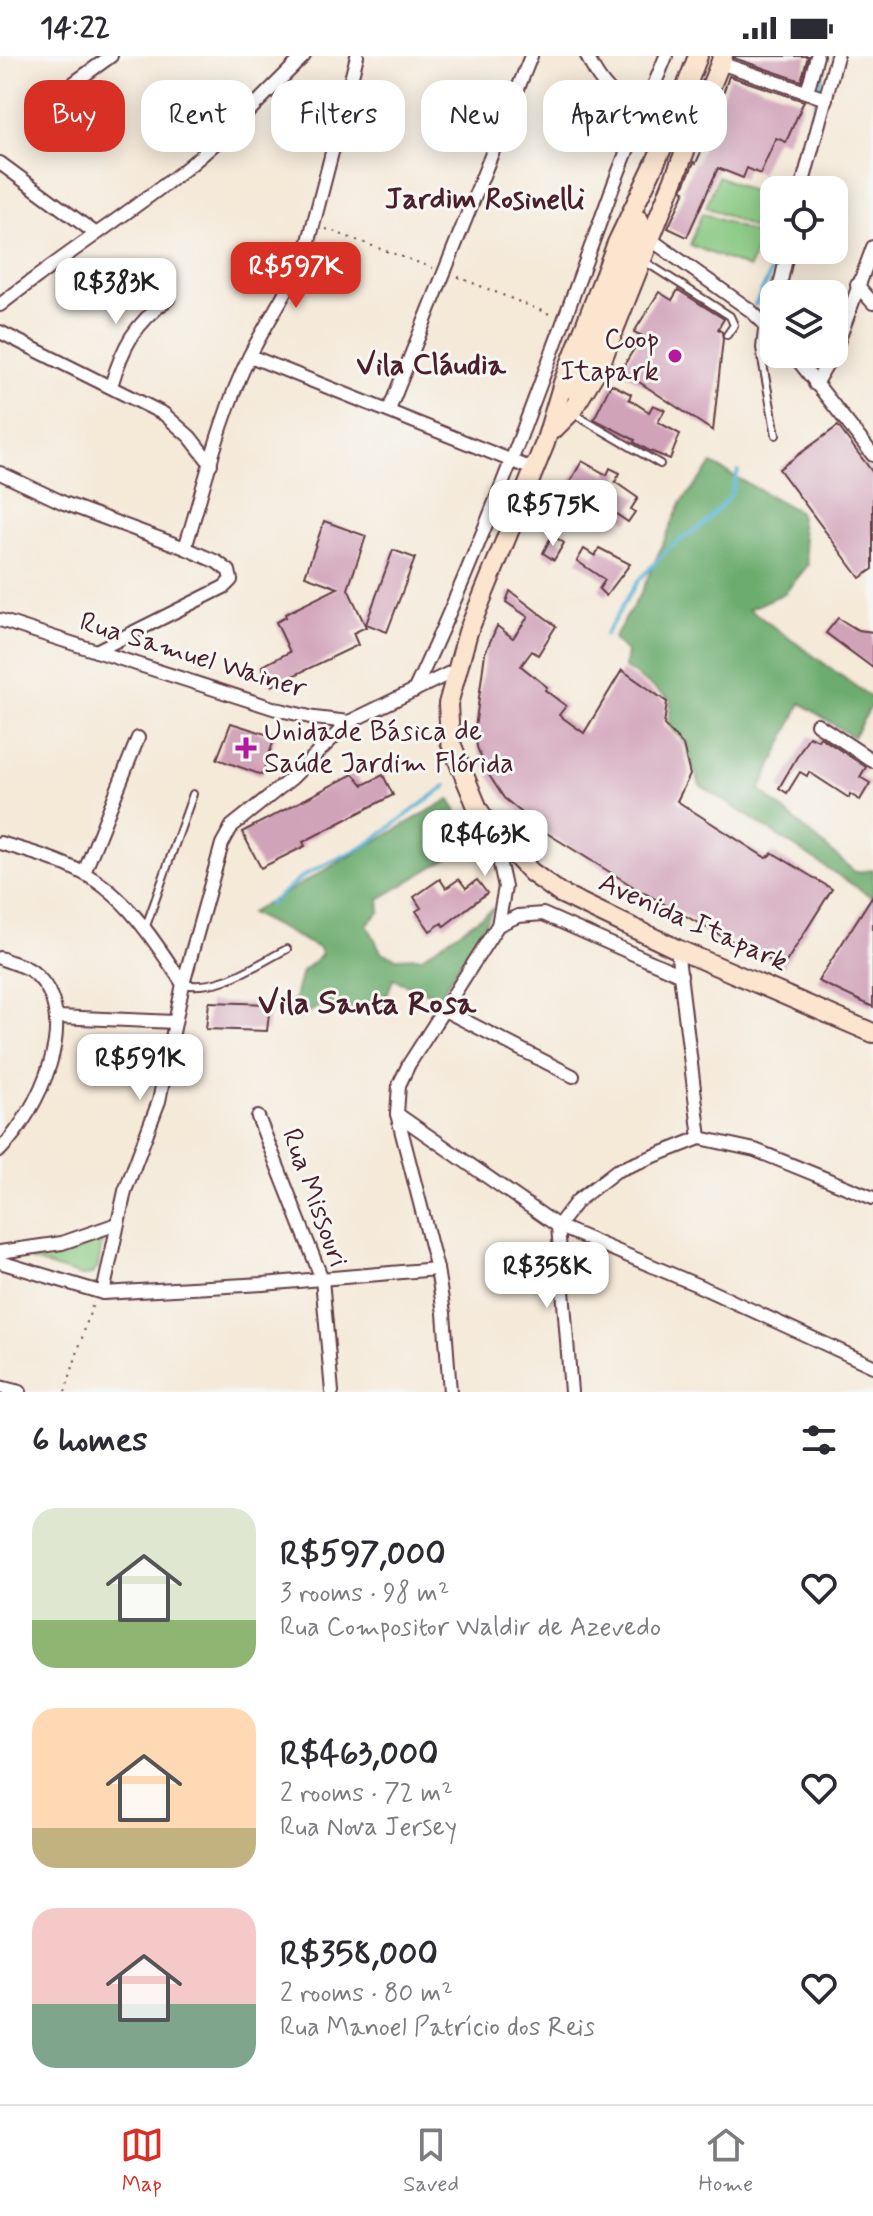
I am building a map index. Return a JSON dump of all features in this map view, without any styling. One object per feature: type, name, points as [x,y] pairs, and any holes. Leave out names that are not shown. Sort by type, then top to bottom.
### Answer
[{"type":"main road","name":"Avenida Itapark","points":[[698,56],[665,142],[617,243],[594,342],[576,389],[550,436],[468,632],[448,704],[450,741],[478,809],[492,830],[531,872],[560,893],[677,949],[873,1033]]},
{"type":"main road","points":[[550,436],[571,412],[600,365],[594,342],[642,260],[722,60]]},
{"type":"street","points":[[78,80],[111,56]]},
{"type":"street","points":[[0,305],[191,164],[304,56]]},
{"type":"street","points":[[185,548],[229,405],[250,356],[308,245],[357,56]]},
{"type":"street","points":[[389,410],[531,56]]},
{"type":"street","points":[[587,56],[600,80]]},
{"type":"street","points":[[656,80],[666,56]]},
{"type":"street","points":[[803,176],[816,96],[817,56]]},
{"type":"street","points":[[816,96],[837,56]]},
{"type":"street","points":[[722,60],[816,96]]},
{"type":"street","points":[[414,691],[460,586],[628,152]]},
{"type":"street","points":[[0,163],[95,233]]},
{"type":"street","points":[[650,239],[760,320]]},
{"type":"street","points":[[848,312],[873,247]]},
{"type":"street","points":[[857,285],[873,303]]},
{"type":"street","points":[[111,386],[125,345],[144,319],[168,299]]},
{"type":"street","points":[[0,332],[146,403],[190,437],[211,464]]},
{"type":"street","points":[[250,356],[535,470]]},
{"type":"street","points":[[803,368],[873,455]]},
{"type":"street","points":[[815,384],[825,368]]},
{"type":"street","points":[[0,473],[64,503],[185,548],[226,568],[231,576],[229,584],[96,651]]},
{"type":"street","name":"Rua Samuel Wainer","points":[[0,620],[276,709],[349,722]]},
{"type":"street","points":[[100,1292],[125,1191],[159,1101],[183,984],[227,835],[245,815],[312,761],[349,722],[458,669]]},
{"type":"street","points":[[817,724],[873,761]]},
{"type":"street","points":[[84,873],[138,738]]},
{"type":"street","points":[[450,1392],[437,1269],[397,1114],[399,1085],[409,1064],[498,925],[505,887],[492,830]]},
{"type":"street","points":[[0,843],[84,873],[127,907],[183,984]]},
{"type":"street","points":[[502,904],[518,916]]},
{"type":"street","points":[[498,925],[518,916],[543,914],[681,975]]},
{"type":"street","points":[[677,949],[700,1138]]},
{"type":"street","points":[[0,958],[27,968],[36,975],[50,996],[57,1017],[53,1051],[31,1110],[14,1137],[0,1150]]},
{"type":"street","points":[[444,1010],[573,1076]]},
{"type":"street","points":[[57,1017],[175,1022]]},
{"type":"street","points":[[397,1114],[558,1226],[697,1285],[873,1366]]},
{"type":"street","name":"Rua Missouri","points":[[258,1117],[322,1279],[332,1392]]},
{"type":"street","points":[[571,1392],[558,1226],[577,1201],[616,1171],[700,1138],[755,1150],[873,1198]]},
{"type":"street","points":[[0,1252],[62,1243],[117,1224]]},
{"type":"street","points":[[0,1262],[100,1292],[437,1269]]},
{"type":"street","points":[[0,1387],[14,1392]]},
{"type":"lane","points":[[642,260],[730,316],[734,325],[727,335]]},
{"type":"lane","points":[[764,368],[776,435]]},
{"type":"lane","points":[[571,412],[660,464]]},
{"type":"lane","points":[[145,929],[193,794]]},
{"type":"lane","points":[[183,984],[217,984],[287,949]]},
{"type":"path","points":[[65,1392],[100,1292]]},
{"type":"green space","points":[[718,176],[760,195],[760,231],[706,207]]},
{"type":"green space","points":[[702,213],[760,235],[749,268],[690,245]]},
{"type":"green space","points":[[712,464],[799,512],[808,565],[785,593],[749,609],[873,699],[853,737],[801,703],[760,790],[855,872],[873,870],[873,898],[700,785],[686,744],[669,725],[671,700],[624,667],[627,653],[613,639],[641,593],[681,503]]},
{"type":"green space","points":[[450,799],[473,843],[379,899],[380,911],[367,924],[381,952],[396,958],[422,957],[494,908],[439,997],[393,979],[381,1012],[324,1004],[297,1019],[278,1011],[295,998],[302,971],[322,955],[319,948],[250,913]]},
{"type":"green space","points":[[103,1235],[98,1267],[91,1275],[82,1276],[30,1260],[31,1249],[70,1255]]},
{"type":"building","points":[[735,56],[808,56],[801,81]]},
{"type":"building","points":[[729,76],[804,101],[786,142],[776,138],[760,174],[747,168],[743,178],[718,168],[687,237],[668,228],[694,162],[701,152],[727,152]]},
{"type":"building","name":"Coop Itapark","points":[[678,290],[724,319],[718,329],[723,339],[713,431],[621,370],[642,336],[634,332],[659,292],[672,300]]},
{"type":"building","points":[[611,384],[631,394],[629,399],[649,412],[653,405],[665,410],[658,422],[680,434],[670,459],[594,419]]},
{"type":"building","points":[[838,426],[873,473],[873,569],[860,578],[779,469]]},
{"type":"building","points":[[582,461],[607,475],[610,468],[620,473],[615,482],[638,498],[631,509],[635,512],[628,522],[570,482]]},
{"type":"building","points":[[324,521],[366,536],[348,589],[366,627],[353,633],[358,645],[272,686],[262,666],[290,652],[276,622],[286,617],[285,614],[338,588],[305,576]]},
{"type":"building","points":[[552,535],[564,543],[554,560],[543,553]]},
{"type":"building","points":[[599,548],[630,564],[606,596],[599,589],[605,580],[577,561],[584,549],[595,556]]},
{"type":"building","points":[[393,550],[415,558],[387,632],[366,624]]},
{"type":"building","points":[[510,591],[556,626],[538,655],[532,651],[521,666],[566,706],[559,715],[584,733],[622,670],[667,702],[664,725],[683,745],[690,775],[677,801],[766,858],[773,853],[832,889],[783,967],[634,887],[545,832],[504,798],[487,772],[477,747],[475,728],[485,653],[497,626],[513,638],[528,617],[506,602]]},
{"type":"building","points":[[838,618],[858,630],[873,632],[873,668],[826,633]]},
{"type":"building","name":"Unidade Básica de Saúde Jardim Flórida","points":[[231,723],[275,737],[262,775],[217,759]]},
{"type":"building","points":[[809,736],[818,740],[820,737],[866,767],[860,777],[870,783],[860,800],[850,794],[849,798],[809,772],[807,776],[800,772],[787,793],[779,788]]},
{"type":"building","points":[[353,774],[363,785],[383,775],[393,795],[303,842],[305,846],[261,868],[242,832]]},
{"type":"building","points":[[440,879],[446,888],[459,879],[466,888],[477,880],[487,893],[444,926],[442,923],[430,931],[416,911],[421,908],[414,897]]},
{"type":"building","points":[[873,895],[873,1007],[818,981]]},
{"type":"building","points":[[209,1002],[270,1004],[267,1031],[206,1029]]},
{"type":"waterway","points":[[793,176],[810,125],[827,56]]},
{"type":"waterway","points":[[755,305],[772,264]]},
{"type":"waterway","points":[[605,635],[638,581],[670,547],[703,525],[731,495],[738,471]]},
{"type":"waterway","points":[[268,905],[306,874],[365,846],[446,786]]},
{"type":"place","name":"Coop Itapark","points":[[675,356]]},
{"type":"place","name":"Unidade Básica de Saúde Jardim Flórida","points":[[246,748]]},
{"type":"district","name":"Jardim Rosinelli","points":[[485,199]]},
{"type":"district","name":"Vila Cláudia","points":[[431,365]]},
{"type":"district","name":"Vila Santa Rosa","points":[[367,1004]]}]
